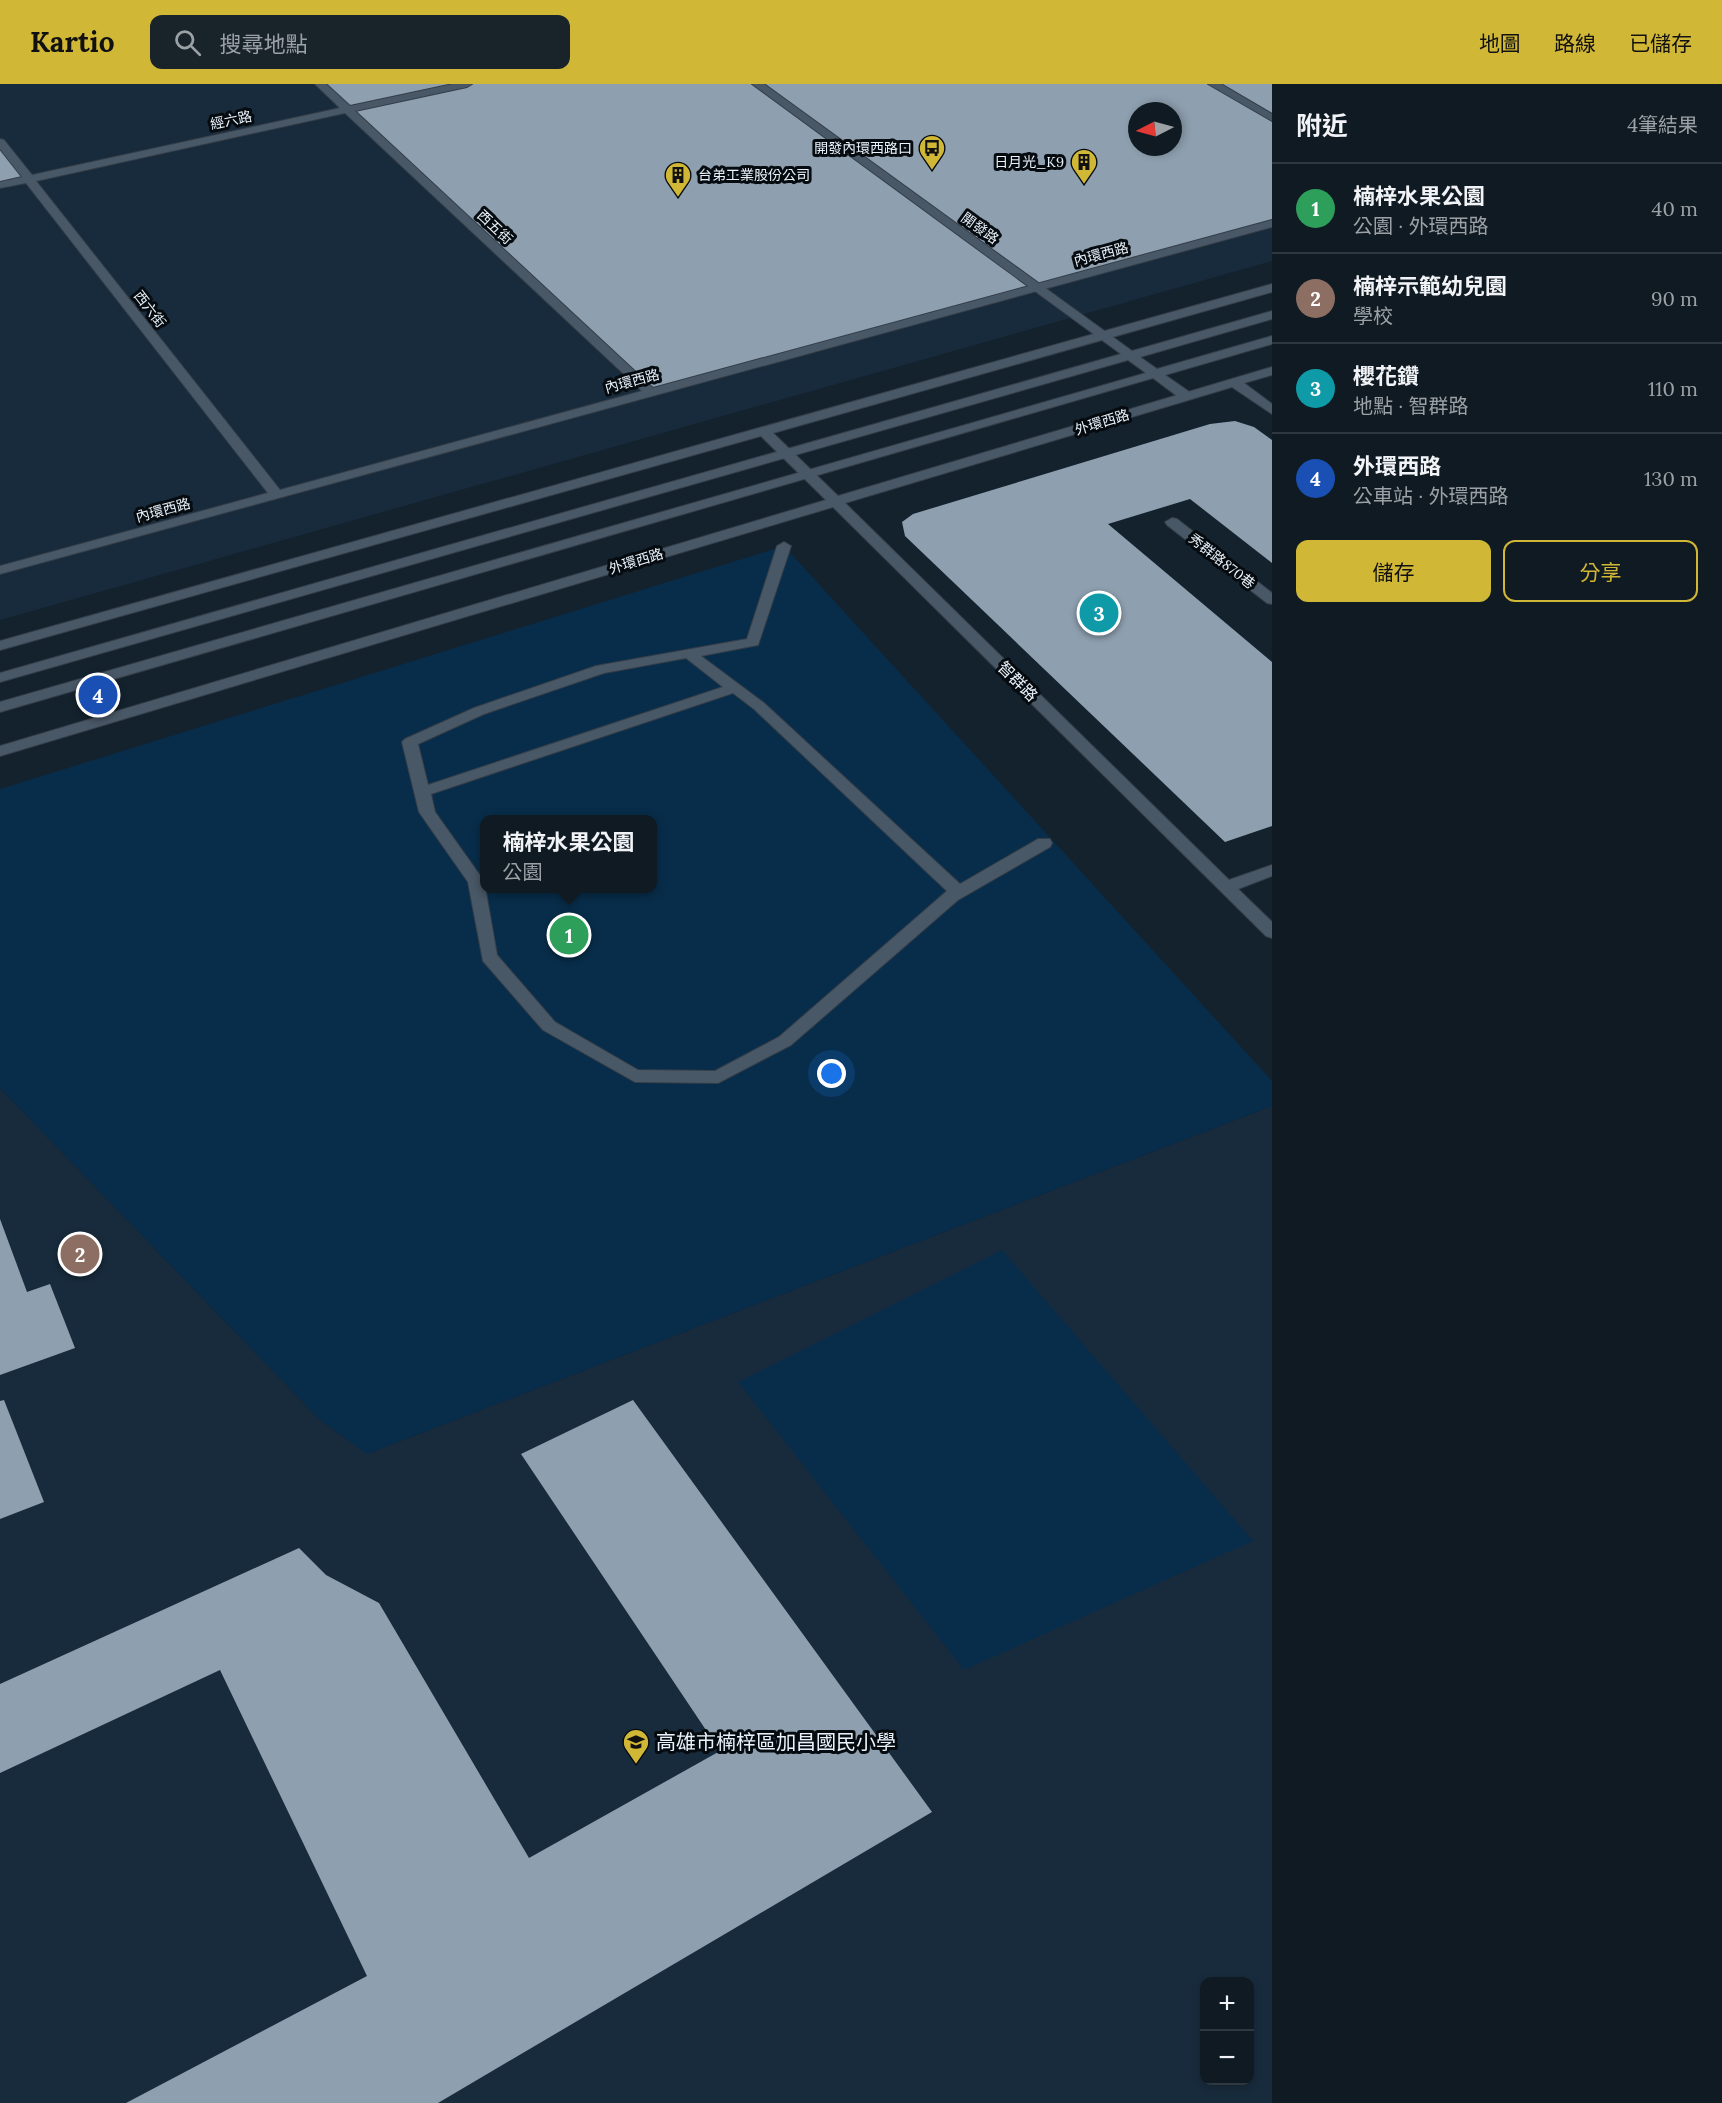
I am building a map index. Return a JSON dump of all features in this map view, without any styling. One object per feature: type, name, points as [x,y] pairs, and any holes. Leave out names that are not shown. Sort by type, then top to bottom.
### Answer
[{"type":"street","name":"西五街","points":[[320,84],[650,392]]},
{"type":"street","name":"經六路","points":[[0,185],[467,84]]},
{"type":"street","name":"開發路","points":[[757,84],[1186,396]]},
{"type":"street","points":[[1213,84],[1272,118]]},
{"type":"street","name":"西六街","points":[[0,142],[276,495]]},
{"type":"street","name":"內環西路","points":[[0,570],[1272,223]]},
{"type":"street","points":[[0,646],[1272,288]]},
{"type":"street","points":[[0,678],[1272,315]]},
{"type":"street","name":"外環西路","points":[[0,707],[1272,340]]},
{"type":"street","name":"外環西路","points":[[0,751],[1272,371]]},
{"type":"street","points":[[1234,382],[1272,410]]},
{"type":"street","name":"智群路","points":[[763,430],[1272,933]]},
{"type":"street","name":"秀群路870巷","points":[[1172,522],[1272,600]]},
{"type":"street","points":[[784,546],[753,642],[601,669],[479,711],[410,742],[427,812],[476,881],[489,957],[549,1026],[635,1076],[718,1077],[785,1041],[959,893],[1044,843]]},
{"type":"street","points":[[689,654],[759,706],[959,893]]},
{"type":"street","points":[[422,792],[734,687]]},
{"type":"street","points":[[1226,887],[1272,870]]},
{"type":"shaded area","points":[[0,84],[1272,84],[1272,261],[0,620]]},
{"type":"shaded area","points":[[784,546],[1272,1081],[1272,1106],[367,1454],[320,1420],[0,1088],[0,789]]},
{"type":"shaded area","name":"高雄市楠梓區加昌國民小學","points":[[0,1088],[320,1420],[367,1454],[1272,1106],[1272,2103],[0,2103]]},
{"type":"shaded area","points":[[1002,1250],[1253,1541],[964,1670],[738,1382]]},
{"type":"building","name":"台弟工業股份公司","points":[[320,84],[1272,84],[1272,223],[650,392]]},
{"type":"building","points":[[0,142],[29,179],[0,185]]},
{"type":"building","points":[[1235,421],[1254,427],[1272,440],[1272,563],[1190,499],[1108,524],[1272,662],[1272,826],[1225,842],[905,536],[902,522],[913,514],[1210,424]]},
{"type":"building","points":[[0,1219],[27,1292],[50,1284],[75,1348],[0,1375]]},
{"type":"building","points":[[4,1400],[44,1502],[0,1519],[0,1401]]},
{"type":"building","points":[[633,1400],[932,1812],[438,2103],[126,2103],[367,1976],[220,1670],[0,1773],[0,1684],[299,1548],[326,1575],[379,1603],[529,1858],[720,1751],[521,1454]]},
{"type":"place","name":"開發內環西路口","points":[[932,171]]},
{"type":"place","name":"日月光_K9","points":[[1084,185]]},
{"type":"place","name":"台弟工業股份公司","points":[[678,198]]},
{"type":"place","name":"櫻花鑽","points":[[1099,613]]},
{"type":"place","name":"外環西路","points":[[98,695]]},
{"type":"place","name":"楠梓水果公園","points":[[569,935]]},
{"type":"place","name":"楠梓示範幼兒園","points":[[80,1254]]},
{"type":"place","name":"高雄市楠梓區加昌國民小學","points":[[636,1765]]}]
